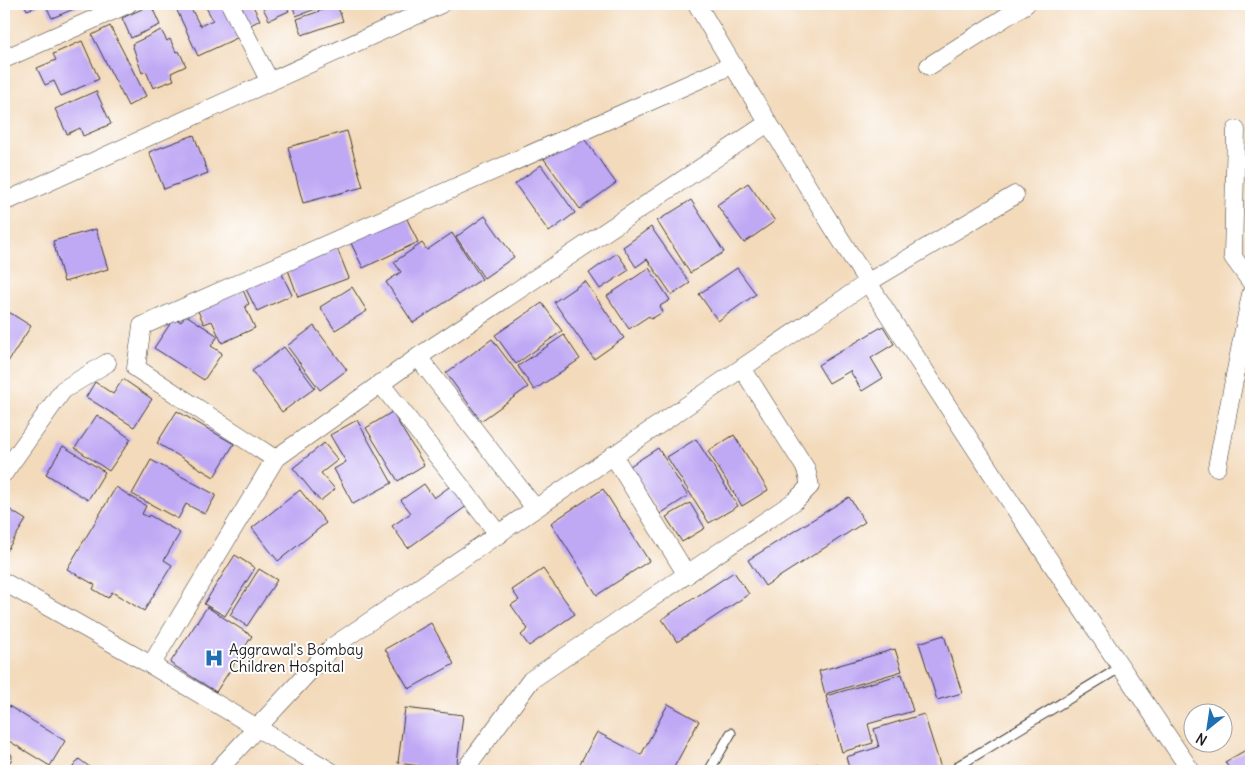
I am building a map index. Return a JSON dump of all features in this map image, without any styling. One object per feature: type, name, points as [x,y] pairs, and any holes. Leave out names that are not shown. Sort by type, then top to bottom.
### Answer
[{"type":"street","points":[[4,59],[128,4]]},
{"type":"street","points":[[230,4],[270,82]]},
{"type":"street","points":[[4,198],[10,198],[440,4]]},
{"type":"street","points":[[697,4],[732,65],[867,282],[1191,771]]},
{"type":"street","points":[[929,66],[1026,4]]},
{"type":"street","points":[[274,459],[136,368],[142,326],[732,65]]},
{"type":"street","points":[[151,664],[274,459],[418,357],[768,123]]},
{"type":"street","points":[[1236,130],[1233,257],[1251,282]]},
{"type":"street","points":[[217,771],[332,647],[499,535],[867,282],[1015,195]]},
{"type":"street","points":[[1217,467],[1251,294]]},
{"type":"street","points":[[418,357],[536,508]]},
{"type":"street","points":[[4,473],[63,390],[107,363]]},
{"type":"street","points":[[464,771],[531,680],[796,501],[810,486],[806,469],[742,368]]},
{"type":"street","points":[[380,383],[499,535]]},
{"type":"street","points":[[613,455],[687,575]]},
{"type":"street","points":[[4,582],[151,664],[330,771]]},
{"type":"lane","points":[[958,766],[1121,667]]},
{"type":"lane","points":[[709,771],[732,733]]},
{"type":"building","points":[[24,4],[43,4],[27,10]]},
{"type":"building","points":[[45,4],[86,4],[52,18]]},
{"type":"building","points":[[174,4],[189,4],[200,26],[213,20],[204,4],[223,4],[239,37],[198,56]]},
{"type":"building","points":[[233,4],[252,4],[260,20],[245,28]]},
{"type":"building","points":[[261,4],[285,4],[289,11],[269,20]]},
{"type":"building","points":[[292,4],[330,4],[296,16]]},
{"type":"building","points":[[151,5],[160,25],[131,38],[122,18]]},
{"type":"building","points":[[337,5],[343,21],[302,35],[297,19]]},
{"type":"building","points":[[110,26],[146,96],[128,106],[92,35]]},
{"type":"building","points":[[161,30],[167,41],[170,39],[176,52],[179,51],[186,66],[171,73],[174,80],[153,88],[146,71],[142,73],[132,44]]},
{"type":"building","points":[[82,41],[99,79],[61,96],[54,81],[45,85],[37,68],[56,60],[53,54]]},
{"type":"building","points":[[96,91],[111,124],[83,136],[80,128],[67,134],[55,109]]},
{"type":"building","points":[[347,131],[363,187],[303,203],[288,147]]},
{"type":"building","points":[[580,133],[616,183],[580,209],[544,159]]},
{"type":"building","points":[[194,135],[208,173],[164,189],[149,152]]},
{"type":"building","points":[[541,165],[575,213],[549,232],[515,184]]},
{"type":"building","points":[[748,183],[775,221],[744,243],[717,205]]},
{"type":"building","points":[[691,200],[724,252],[690,273],[657,221]]},
{"type":"building","points":[[404,213],[418,242],[363,268],[349,239]]},
{"type":"building","points":[[485,216],[514,257],[484,278],[456,237]]},
{"type":"building","points":[[651,227],[690,283],[672,295],[647,259],[636,267],[623,247]]},
{"type":"building","points":[[96,229],[108,269],[64,282],[53,241]]},
{"type":"building","points":[[452,233],[482,279],[413,323],[386,282],[401,272],[394,262],[422,243],[427,250]]},
{"type":"building","points":[[337,248],[349,278],[298,297],[287,267]]},
{"type":"building","points":[[617,253],[629,270],[600,289],[589,273]]},
{"type":"building","points":[[649,268],[670,300],[660,306],[663,312],[651,319],[649,316],[629,329],[607,296]]},
{"type":"building","points":[[737,268],[756,294],[718,321],[699,294]]},
{"type":"building","points":[[280,270],[292,295],[257,311],[245,287]]},
{"type":"building","points":[[585,281],[624,338],[594,359],[554,302]]},
{"type":"building","points":[[352,287],[367,311],[335,330],[320,307]]},
{"type":"building","points":[[243,290],[249,304],[245,306],[255,328],[222,343],[212,321],[204,324],[198,311]]},
{"type":"building","points":[[542,303],[562,331],[516,364],[495,335]]},
{"type":"building","points":[[4,309],[31,326],[4,368]]},
{"type":"building","points":[[186,315],[218,336],[211,346],[222,353],[204,380],[154,348],[174,318],[181,322]]},
{"type":"building","points":[[314,326],[347,370],[320,390],[287,346]]},
{"type":"building","points":[[883,326],[894,344],[871,358],[883,378],[862,391],[850,371],[829,383],[818,365]]},
{"type":"building","points":[[564,335],[580,359],[534,390],[518,366]]},
{"type":"building","points":[[492,339],[528,387],[481,421],[446,373]]},
{"type":"building","points":[[284,347],[315,388],[282,412],[252,371]]},
{"type":"building","points":[[123,379],[152,399],[134,427],[86,397],[95,382],[113,394]]},
{"type":"building","points":[[177,411],[234,444],[214,477],[157,443]]},
{"type":"building","points":[[392,412],[424,465],[398,481],[366,428]]},
{"type":"building","points":[[97,415],[131,439],[109,471],[75,448]]},
{"type":"building","points":[[357,420],[392,483],[353,504],[334,469],[346,462],[330,435]]},
{"type":"building","points":[[734,435],[768,490],[742,506],[708,451]]},
{"type":"building","points":[[696,439],[738,506],[709,523],[667,457]]},
{"type":"building","points":[[324,443],[338,460],[321,473],[335,489],[320,501],[293,468]]},
{"type":"building","points":[[63,446],[105,472],[88,500],[46,474]]},
{"type":"building","points":[[658,448],[688,496],[660,514],[630,466]]},
{"type":"building","points":[[151,460],[216,495],[205,514],[186,504],[178,519],[132,494]]},
{"type":"building","points":[[456,482],[471,503],[408,548],[392,526],[411,513],[401,500],[424,484],[434,498]]},
{"type":"building","points":[[116,487],[146,506],[142,514],[148,517],[149,515],[180,533],[164,560],[172,565],[144,611],[112,592],[108,598],[93,589],[95,585],[67,569]]},
{"type":"building","points":[[603,489],[649,561],[597,595],[551,523]]},
{"type":"building","points":[[300,490],[326,523],[278,561],[252,528]]},
{"type":"building","points":[[849,497],[865,522],[765,586],[748,560]]},
{"type":"building","points":[[690,503],[705,528],[682,542],[666,517]]},
{"type":"building","points":[[4,506],[26,520],[4,555]]},
{"type":"building","points":[[235,555],[255,568],[225,616],[204,604]]},
{"type":"building","points":[[259,569],[277,580],[247,626],[230,615]]},
{"type":"building","points":[[543,569],[575,614],[529,646],[521,635],[528,629],[511,605],[519,600],[512,590]]},
{"type":"building","points":[[734,572],[749,594],[677,642],[662,619]]},
{"type":"building","points":[[207,607],[252,636],[216,692],[170,663]]},
{"type":"building","points":[[431,623],[454,664],[409,689],[385,649]]},
{"type":"building","points":[[944,635],[962,693],[937,700],[919,643]]},
{"type":"building","points":[[895,649],[902,671],[825,694],[819,671]]},
{"type":"building","points":[[902,674],[913,711],[868,724],[873,743],[842,752],[826,696]]},
{"type":"building","points":[[4,703],[65,741],[50,766],[4,738]]},
{"type":"building","points":[[668,704],[699,721],[672,771],[576,771],[597,732],[641,755]]},
{"type":"building","points":[[405,708],[463,715],[456,771],[398,763]]},
{"type":"building","points":[[924,714],[941,768],[930,771],[850,771],[846,757],[879,747],[874,729]]},
{"type":"building","points":[[1251,747],[1251,771],[1231,771],[1225,762]]},
{"type":"building","points":[[79,759],[95,771],[70,771]]},
{"type":"place","name":"Aggrawal's Bombay Children Hospital","points":[[214,658]]}]
